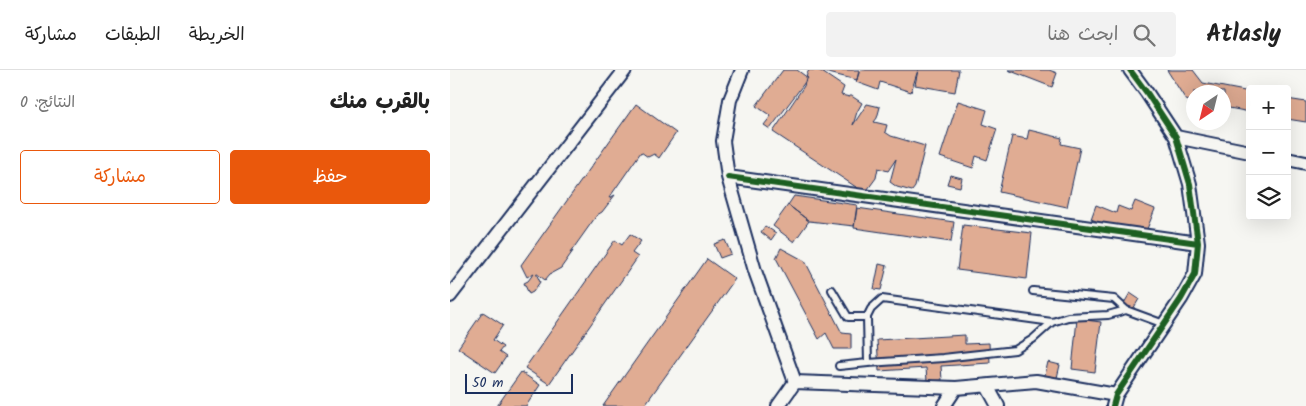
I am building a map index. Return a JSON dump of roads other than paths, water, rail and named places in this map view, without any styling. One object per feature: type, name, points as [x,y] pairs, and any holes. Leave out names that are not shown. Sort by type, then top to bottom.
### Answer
[{"type":"street","points":[[450,296],[625,70]]},
{"type":"street","points":[[742,70],[730,100],[723,141],[728,177],[755,271],[795,382]]},
{"type":"street","points":[[795,382],[956,388],[1036,381],[1114,401],[1181,299],[1195,274],[1198,243],[1190,184],[1176,137],[1130,70]]},
{"type":"street","points":[[1176,137],[1246,151]]},
{"type":"street","points":[[1291,160],[1306,163]]},
{"type":"street","points":[[728,177],[1198,243]]},
{"type":"street","points":[[778,406],[795,382]]},
{"type":"street","points":[[987,386],[998,406]]},
{"type":"street","points":[[944,406],[956,388]]},
{"type":"lane","points":[[832,290],[848,317],[867,317]]},
{"type":"lane","points":[[1033,291],[1114,299],[1126,310],[1164,324]]},
{"type":"lane","points":[[868,363],[867,317],[871,309],[882,299],[1052,322]]},
{"type":"lane","points":[[838,366],[1015,350],[1033,340],[1052,322],[1068,316],[1108,315],[1126,310]]}]
